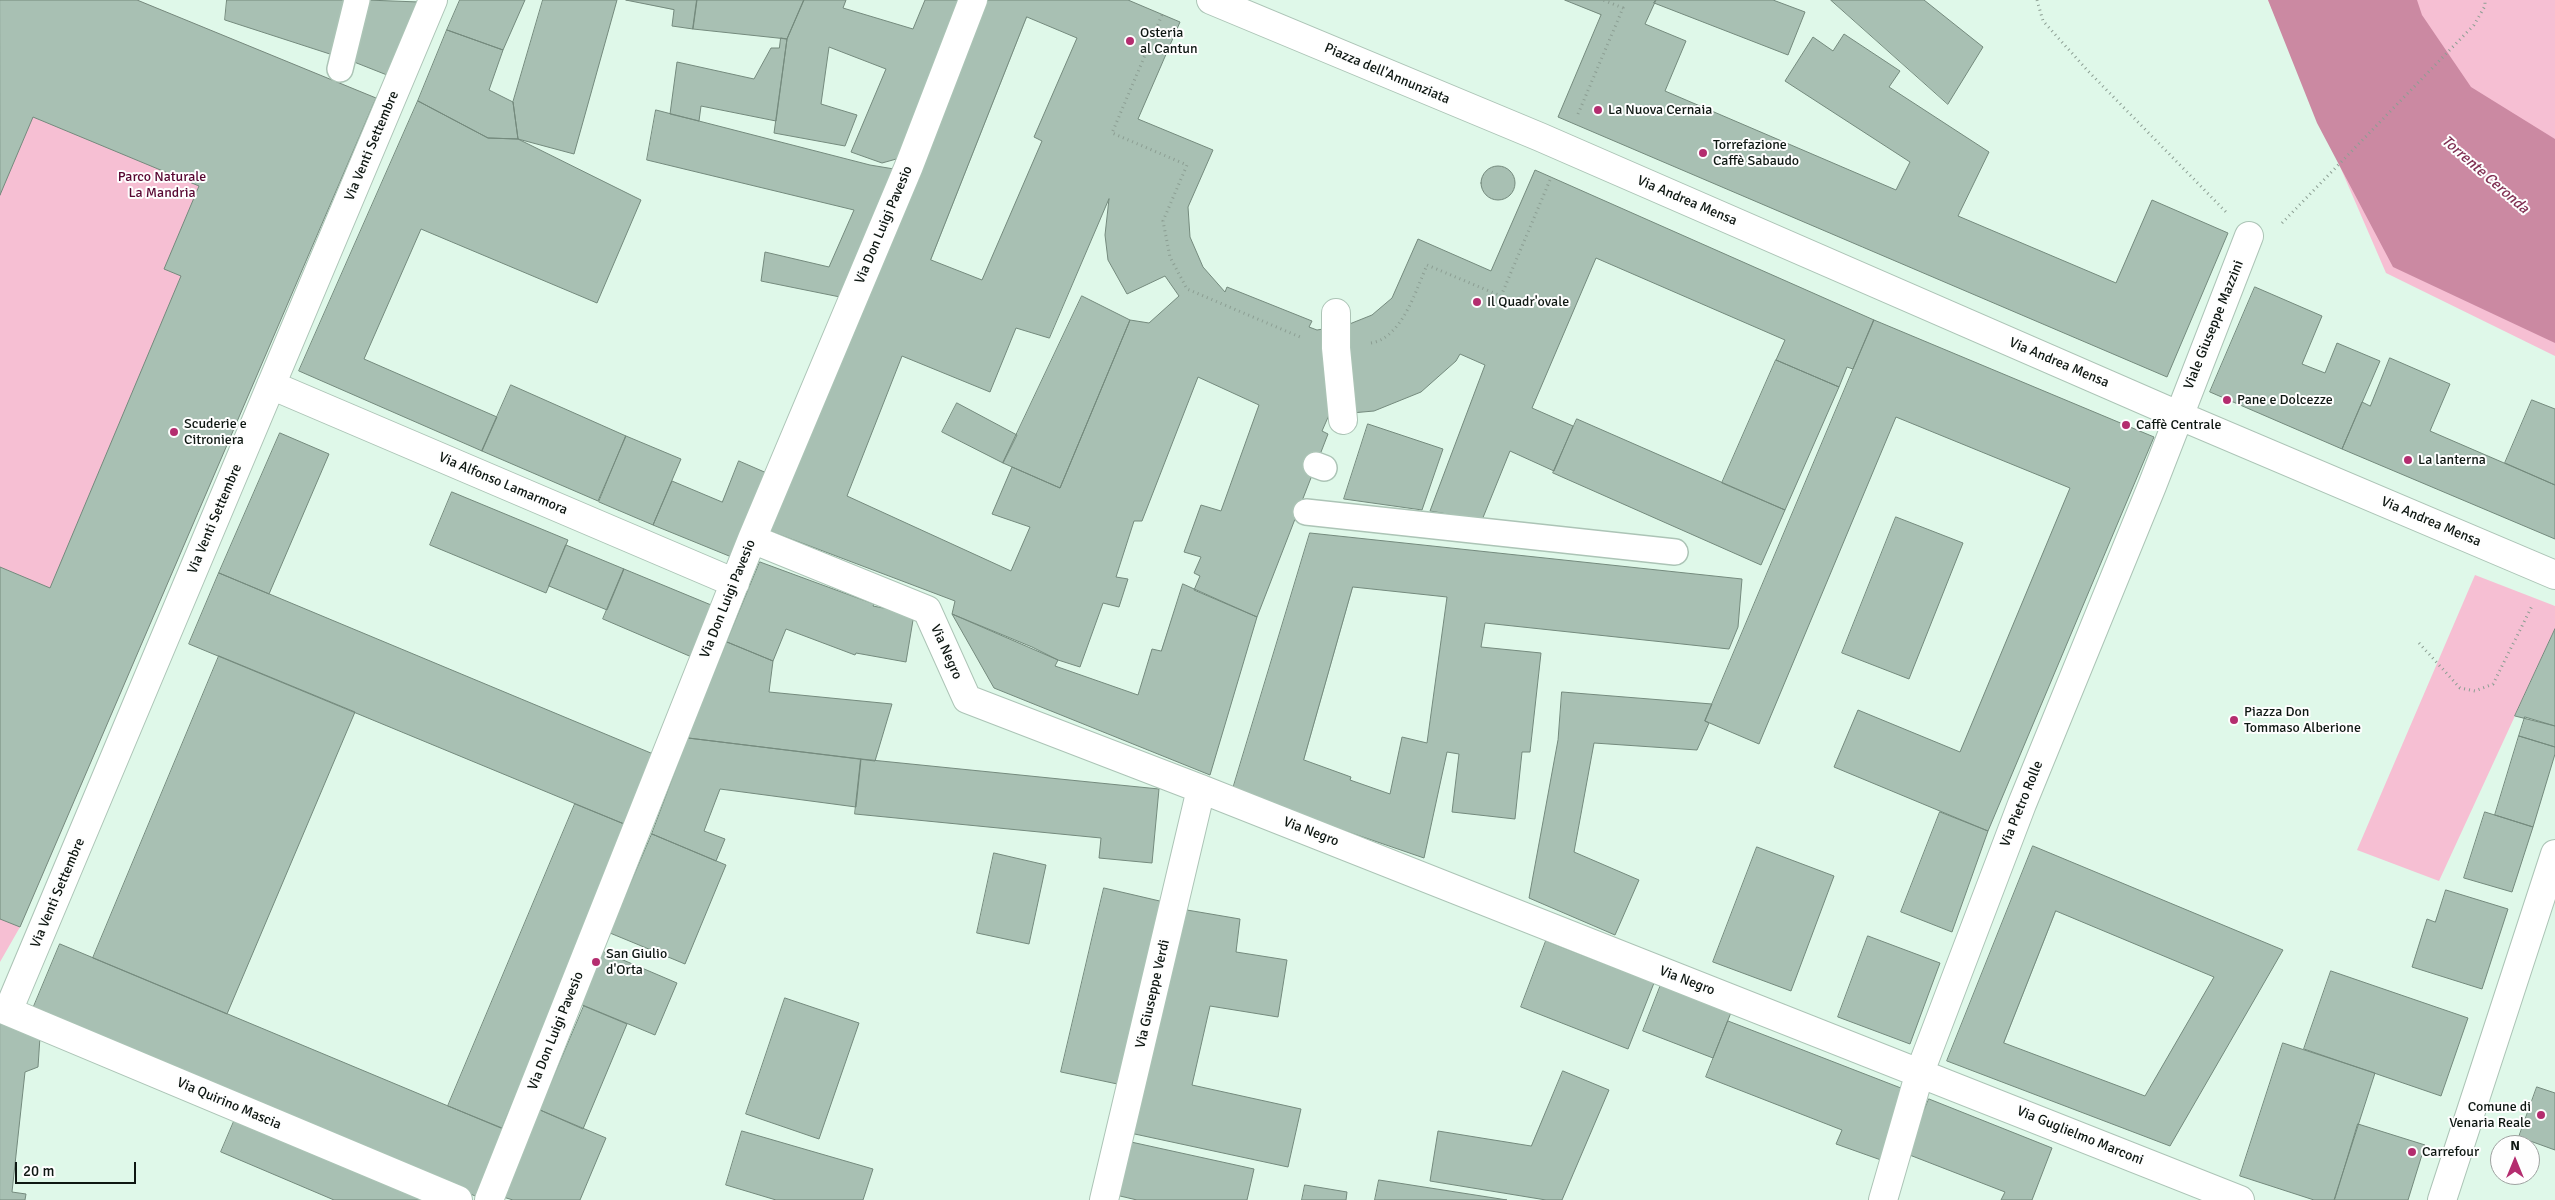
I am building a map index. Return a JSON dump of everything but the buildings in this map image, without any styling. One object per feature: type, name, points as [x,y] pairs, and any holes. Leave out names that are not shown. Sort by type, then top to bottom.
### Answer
[{"type":"street","name":"Via Venti Settembre","points":[[4,1009],[271,386],[433,0]]},
{"type":"street","name":"Via Don Luigi Pavesio","points":[[489,1200],[752,539],[909,166],[973,0]]},
{"type":"street","name":"Piazza dell'Annunziata","points":[[1211,0],[1569,135]]},
{"type":"street","name":"Via Andrea Mensa","points":[[1569,135],[2178,414],[2552,573]]},
{"type":"street","name":"Viale Giuseppe Mazzini","points":[[2178,414],[2249,236]]},
{"type":"street","points":[[1336,313],[1336,348],[1343,420]]},
{"type":"street","name":"Via Alfonso Lamarmora","points":[[271,386],[735,583]]},
{"type":"street","name":"Via Pietro Rolle","points":[[1882,1200],[1920,1072],[2022,804],[2152,486],[2178,414]]},
{"type":"street","name":"Via Negro","points":[[752,539],[927,610],[967,699],[1920,1072]]},
{"type":"street","name":"Via Giuseppe Verdi","points":[[1104,1200],[1201,789]]},
{"type":"street","points":[[2442,1200],[2555,854]]},
{"type":"street","name":"Via Quirino Mascia","points":[[4,1009],[458,1200]]},
{"type":"street","name":"Via Guglielmo Marconi","points":[[1920,1072],[2240,1200]]},
{"type":"lane","points":[[340,69],[357,0]]},
{"type":"lane","points":[[1306,512],[1675,552]]},
{"type":"path","points":[[1569,135],[1623,8],[1603,0]]},
{"type":"path","points":[[2037,0],[2043,21],[2088,71],[2229,215]]},
{"type":"path","points":[[2279,226],[2474,25],[2485,6],[2485,0]]},
{"type":"path","points":[[1162,14],[1112,133],[1187,164],[1163,221],[1170,257],[1187,289],[1330,349],[1378,342],[1404,319],[1427,264],[1502,296],[1551,177]]},
{"type":"path","points":[[2419,643],[2460,688],[2475,691],[2493,684],[2552,573]]},
{"type":"green space","name":"Parco Naturale La Mandria","points":[[0,0],[137,0],[376,98],[20,927],[0,962]]},
{"type":"green space","points":[[2268,0],[2555,0],[2555,356],[2386,273]]},
{"type":"green space","points":[[2475,575],[2555,606],[2555,629],[2439,881],[2357,850]]},
{"type":"water","name":"Torrente Ceronda","points":[[2268,0],[2417,0],[2422,15],[2471,87],[2555,139],[2555,343],[2393,267],[2317,123]]},
{"type":"place","name":"Osteria al Cantun","points":[[1130,41]]},
{"type":"place","name":"La Nuova Cernaia","points":[[1598,110]]},
{"type":"place","name":"Torrefazione Caffè Sabaudo","points":[[1703,153]]},
{"type":"place","name":"Il Quadr'ovale","points":[[1477,302]]},
{"type":"place","name":"Pane e Dolcezze","points":[[2227,400]]},
{"type":"place","name":"Caffè Centrale","points":[[2126,425]]},
{"type":"place","name":"Scuderie e Citroniera","points":[[174,432]]},
{"type":"place","name":"La lanterna","points":[[2408,460]]},
{"type":"place","name":"Piazza Don Tommaso Alberione","points":[[2234,720]]},
{"type":"place","name":"San Giulio d'Orta","points":[[596,962]]},
{"type":"place","name":"Comune di Venaria Reale","points":[[2541,1115]]},
{"type":"place","name":"Carrefour","points":[[2412,1152]]}]
